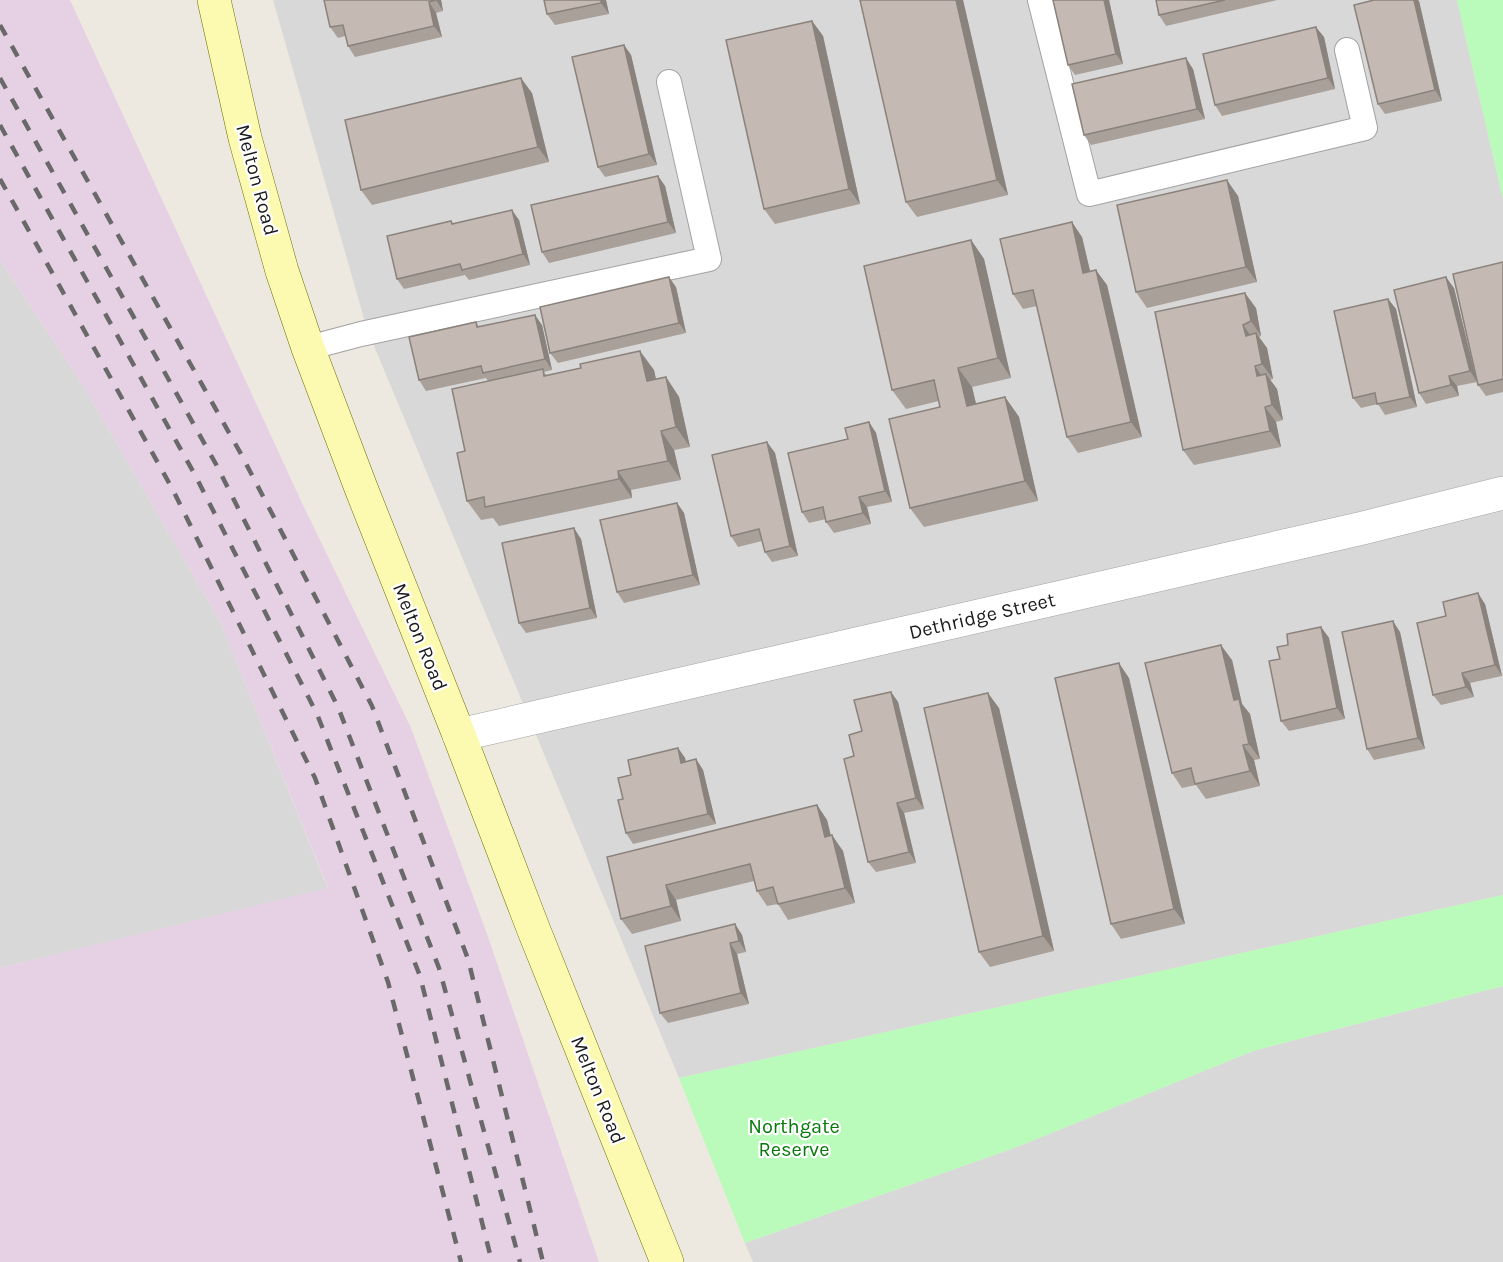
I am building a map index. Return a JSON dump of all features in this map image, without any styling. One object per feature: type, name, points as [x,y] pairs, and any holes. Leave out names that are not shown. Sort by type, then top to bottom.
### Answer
[{"type":"street","name":"Melton Road","points":[[214,0],[245,138],[282,271],[309,348],[361,488],[529,917],[667,1262]]},
{"type":"street","name":"Dethridge Street","points":[[459,735],[1363,528],[1503,493]]},
{"type":"lane","points":[[1040,0],[1089,194],[1365,128],[1347,50]]},
{"type":"lane","points":[[309,348],[361,334],[709,259],[669,82]]},
{"type":"shaded area","points":[[0,0],[70,0],[302,503],[411,728],[487,934],[599,1262],[0,1262],[0,968],[328,888],[221,623],[84,387],[0,260]]},
{"type":"shaded area","points":[[273,0],[1457,0],[1503,199],[1503,895],[679,1078],[367,329]]},
{"type":"shaded area","points":[[0,260],[84,387],[221,623],[328,889],[0,968]]},
{"type":"shaded area","points":[[1503,986],[1503,1262],[753,1262],[745,1243],[1017,1147],[1253,1051]]},
{"type":"green space","points":[[1457,0],[1503,0],[1503,199]]},
{"type":"green space","name":"Northgate Reserve","points":[[1503,895],[1503,986],[1253,1051],[1017,1147],[745,1243],[679,1078]]},
{"type":"building","points":[[324,0],[436,0],[429,2],[434,26],[348,46],[343,25],[330,27]]},
{"type":"building","points":[[544,0],[601,0],[601,3],[547,14]]},
{"type":"building","points":[[860,0],[956,0],[997,180],[906,202]]},
{"type":"building","points":[[1053,0],[1104,0],[1116,54],[1068,65]]},
{"type":"building","points":[[1156,0],[1225,0],[1159,15]]},
{"type":"building","points":[[1374,0],[1414,0],[1435,90],[1378,104],[1354,5]]},
{"type":"building","points":[[812,21],[849,189],[764,209],[726,40]]},
{"type":"building","points":[[1316,27],[1328,78],[1215,105],[1203,54]]},
{"type":"building","points":[[624,45],[649,154],[598,167],[572,57]]},
{"type":"building","points":[[1186,58],[1197,109],[1084,135],[1072,84]]},
{"type":"building","points":[[521,78],[538,147],[361,190],[345,120]]},
{"type":"building","points":[[658,176],[668,222],[542,252],[531,205]]},
{"type":"building","points":[[1227,180],[1246,267],[1136,292],[1117,205]]},
{"type":"building","points":[[512,210],[523,254],[462,270],[460,264],[397,279],[387,236]]},
{"type":"building","points":[[1072,222],[1083,273],[1096,270],[1131,422],[1067,437],[1033,290],[1013,294],[1000,239]]},
{"type":"building","points":[[971,240],[998,358],[958,368],[967,406],[1005,397],[1025,481],[910,508],[889,419],[940,407],[934,380],[892,390],[864,266]]},
{"type":"building","points":[[1503,262],[1503,379],[1478,385],[1453,274]]},
{"type":"building","points":[[669,277],[679,323],[550,353],[540,307]]},
{"type":"building","points":[[1446,277],[1470,371],[1449,376],[1451,385],[1419,393],[1394,290]]},
{"type":"building","points":[[1245,293],[1251,321],[1243,325],[1246,336],[1256,333],[1262,364],[1255,366],[1257,376],[1266,374],[1272,405],[1265,407],[1270,431],[1183,450],[1155,312]]},
{"type":"building","points":[[1388,299],[1410,397],[1377,404],[1375,393],[1353,398],[1334,311]]},
{"type":"building","points":[[535,315],[545,359],[483,373],[481,366],[419,380],[409,337],[476,322],[477,327]]},
{"type":"building","points":[[640,351],[647,381],[666,377],[676,427],[661,431],[668,461],[618,471],[619,479],[485,507],[484,497],[467,501],[457,453],[465,451],[452,389],[543,369],[544,376],[581,368],[580,364]]},
{"type":"building","points":[[869,422],[885,491],[859,497],[863,513],[826,522],[823,507],[802,512],[788,453],[848,439],[845,428]]},
{"type":"building","points":[[767,442],[790,546],[765,552],[759,529],[731,536],[712,455]]},
{"type":"building","points":[[677,503],[693,575],[617,592],[600,520]]},
{"type":"building","points":[[574,528],[590,608],[519,623],[502,543]]},
{"type":"building","points":[[1478,593],[1495,665],[1462,673],[1466,687],[1433,695],[1417,623],[1446,616],[1443,602]]},
{"type":"building","points":[[1393,621],[1418,738],[1367,749],[1342,632]]},
{"type":"building","points":[[1321,627],[1337,708],[1281,721],[1269,661],[1280,659],[1277,647],[1288,645],[1287,634]]},
{"type":"building","points":[[1221,645],[1234,700],[1239,699],[1249,744],[1243,745],[1250,771],[1195,784],[1191,768],[1172,773],[1145,663]]},
{"type":"building","points":[[1119,663],[1174,909],[1111,924],[1055,678]]},
{"type":"building","points":[[891,692],[916,798],[897,803],[909,852],[868,862],[844,759],[854,756],[849,735],[862,731],[854,700]]},
{"type":"building","points":[[988,693],[1043,936],[979,952],[924,708]]},
{"type":"building","points":[[678,748],[681,763],[696,759],[708,814],[626,833],[618,800],[623,799],[618,778],[631,775],[628,760]]},
{"type":"building","points":[[817,805],[825,837],[832,835],[845,888],[778,904],[773,887],[757,891],[750,864],[666,885],[671,906],[621,919],[607,857]]},
{"type":"building","points":[[735,924],[739,941],[730,943],[741,993],[660,1013],[645,946]]},
{"type":"railway","points":[[0,25],[241,454],[372,706],[468,959],[543,1262]]},
{"type":"railway","points":[[0,78],[217,466],[338,707],[439,968],[520,1262]]},
{"type":"railway","points":[[0,125],[195,475],[317,714],[420,976],[492,1262]]},
{"type":"railway","points":[[0,179],[173,490],[315,778],[388,982],[461,1262]]}]
